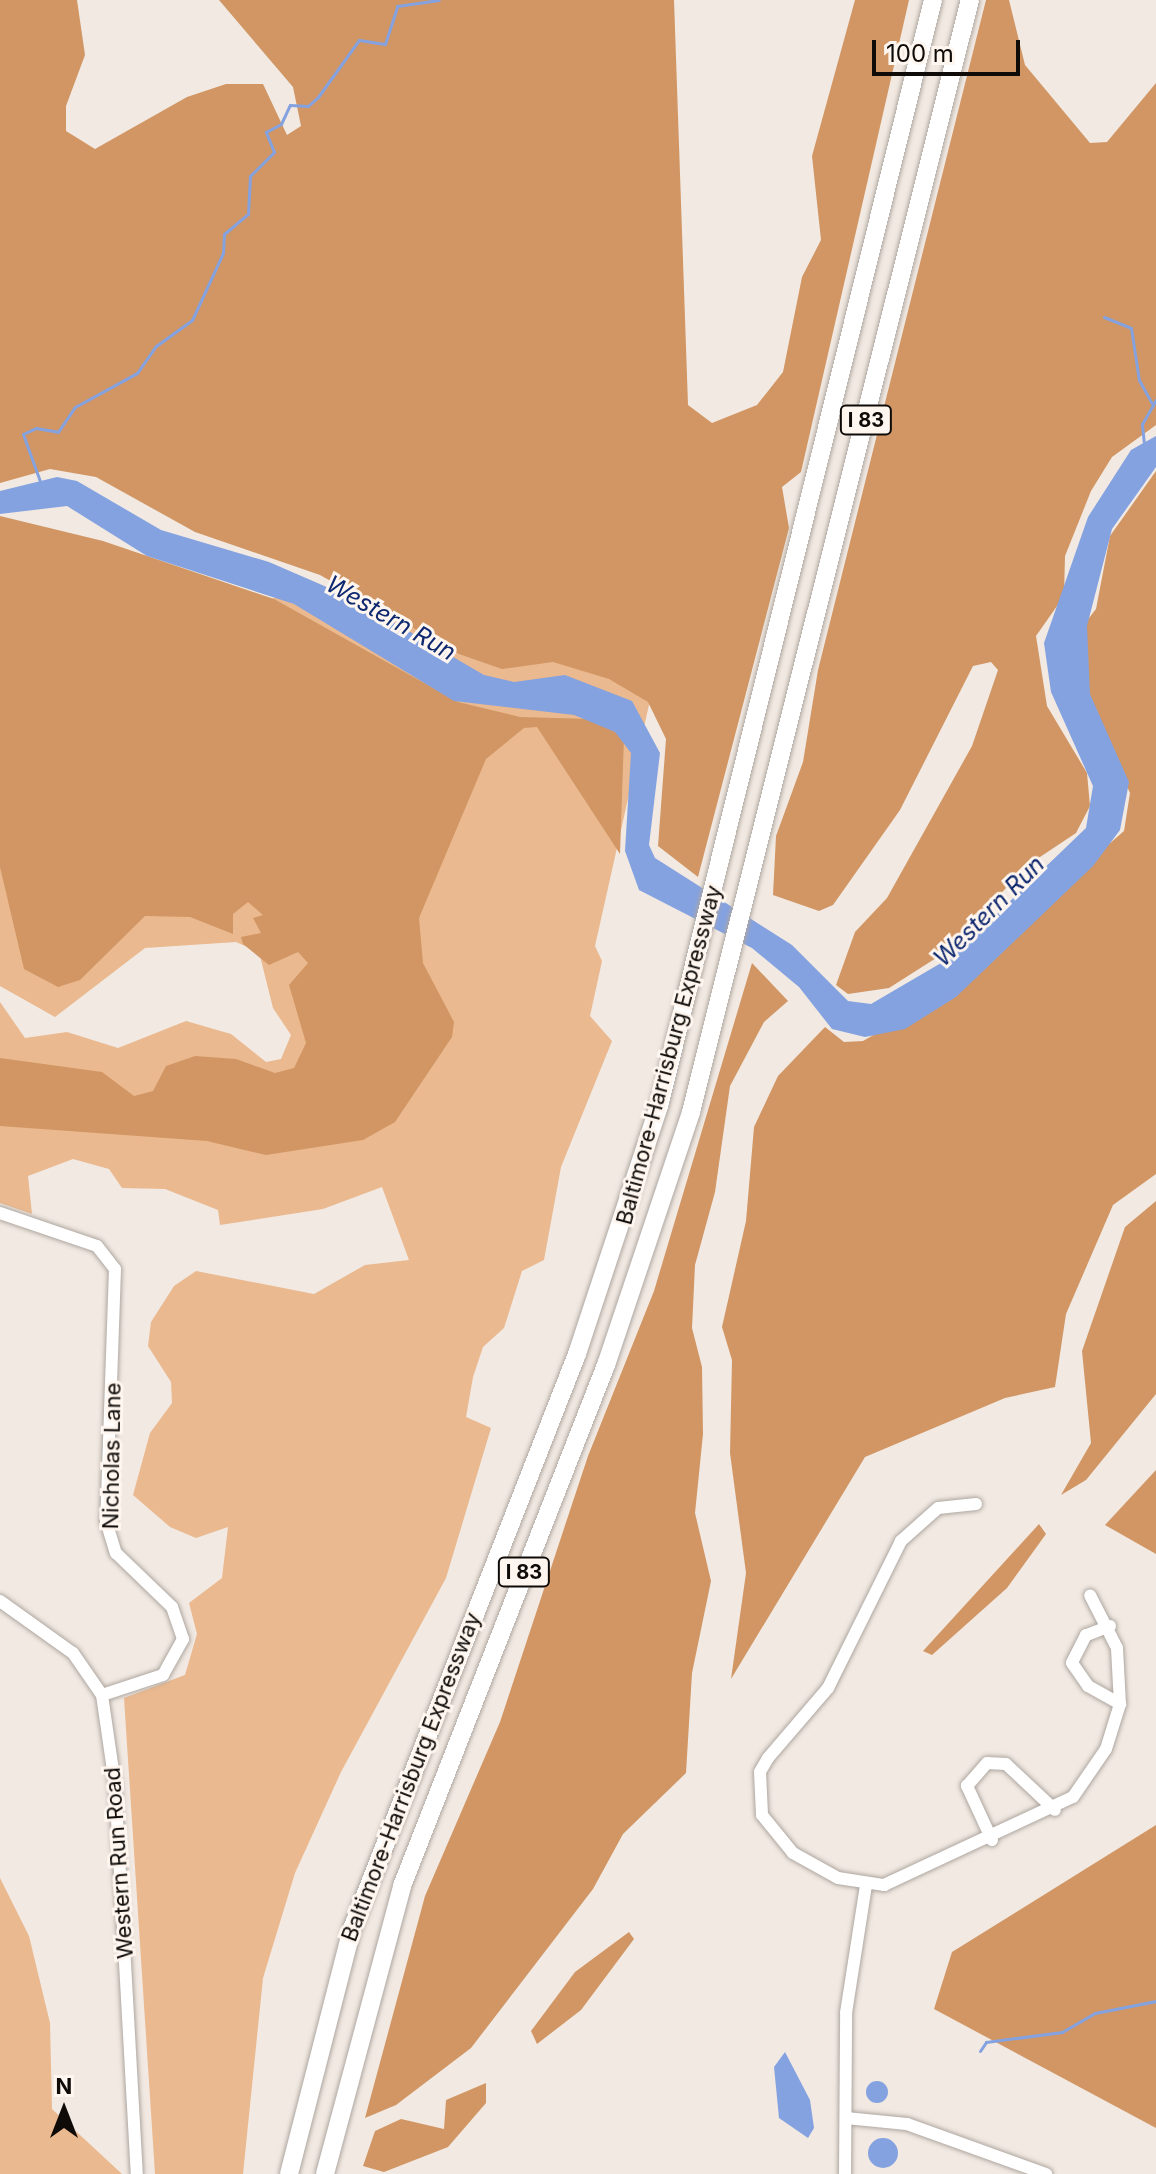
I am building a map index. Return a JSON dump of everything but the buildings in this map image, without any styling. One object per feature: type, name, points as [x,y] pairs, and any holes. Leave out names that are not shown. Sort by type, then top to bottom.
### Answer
[{"type":"highway","name":"Baltimore-Harrisburg Expressway","points":[[289,2174],[352,1929],[601,1289],[699,952],[933,0]]},
{"type":"highway","name":"Baltimore-Harrisburg Expressway","points":[[325,2174],[402,1886],[625,1315],[728,971],[970,0]]},
{"type":"street","name":"Nicholas Lane","points":[[0,1213],[97,1246],[115,1269],[109,1538],[125,1564],[172,1607],[183,1639],[163,1675],[102,1695]]},
{"type":"street","points":[[976,1504],[938,1508],[901,1541],[828,1688],[760,1772],[760,1806],[773,1833],[814,1868],[866,1886],[906,1879],[1055,1810],[1092,1775],[1120,1704],[1110,1626],[1090,1595]]},
{"type":"street","name":"Western Run Road","points":[[0,1601],[73,1653],[102,1695],[115,1784],[137,2174]]},
{"type":"street","points":[[1110,1626],[1086,1635],[1072,1663],[1088,1686],[1120,1704]]},
{"type":"street","points":[[992,1840],[967,1786],[987,1763],[1006,1764],[1055,1810]]},
{"type":"street","points":[[845,2174],[846,2013],[866,1886]]},
{"type":"street","points":[[846,2118],[907,2124],[1046,2174]]},
{"type":"shaded area","points":[[0,0],[77,0],[85,55],[66,106],[66,131],[95,149],[187,97],[226,84],[263,84],[287,135],[301,126],[293,87],[219,0],[674,0],[688,405],[712,423],[757,405],[783,372],[802,277],[821,240],[812,156],[855,0],[909,0],[801,472],[782,487],[789,528],[698,877],[658,846],[666,739],[648,702],[609,679],[553,662],[502,669],[459,654],[320,575],[195,532],[96,477],[50,469],[0,483]]},
{"type":"shaded area","points":[[986,0],[1009,0],[1025,65],[1090,143],[1107,142],[1156,83],[1156,425],[1112,457],[1091,491],[1065,556],[1064,596],[1036,636],[1047,706],[1087,773],[1090,806],[1076,833],[1028,865],[944,953],[889,988],[848,994],[836,985],[855,932],[887,898],[972,746],[998,670],[991,662],[973,666],[900,810],[833,905],[819,911],[773,895],[776,836],[803,762],[818,670]]},
{"type":"shaded area","points":[[1156,471],[1156,1174],[1113,1205],[1066,1314],[1055,1387],[1005,1398],[865,1457],[731,1679],[746,1573],[730,1453],[732,1360],[722,1327],[746,1221],[754,1127],[778,1076],[825,1027],[844,1042],[863,1041],[924,1006],[1124,831],[1130,793],[1085,693],[1079,631],[1096,609],[1110,536]]},
{"type":"shaded area","points":[[0,516],[103,541],[274,599],[458,702],[520,717],[590,719],[624,737],[620,854],[537,727],[524,728],[486,759],[419,918],[423,963],[454,1022],[452,1037],[395,1122],[363,1140],[266,1155],[207,1141],[0,1126],[0,1058],[102,1072],[134,1096],[153,1091],[166,1066],[195,1056],[236,1059],[275,1073],[294,1068],[306,1043],[289,985],[308,963],[298,952],[269,965],[243,944],[241,937],[261,933],[253,918],[263,915],[248,902],[233,914],[233,934],[190,917],[145,916],[80,980],[58,987],[24,969],[0,867]]},
{"type":"shaded area","points":[[683,553],[595,946],[602,961],[590,1016],[612,1041],[561,1167],[544,1260],[522,1271],[504,1328],[483,1347],[473,1377],[466,1417],[491,1428],[446,1578],[341,1772],[295,1873],[263,1978],[243,2174],[155,2174],[124,1698],[185,1675],[197,1634],[189,1603],[222,1578],[228,1527],[196,1538],[170,1527],[133,1495],[150,1433],[172,1403],[171,1382],[148,1346],[151,1322],[174,1286],[196,1271],[314,1294],[365,1265],[409,1260],[382,1187],[323,1209],[220,1225],[218,1210],[165,1189],[122,1188],[109,1169],[73,1159],[28,1176],[32,1214],[0,1203],[0,1002],[25,1038],[67,1032],[118,1048],[186,1021],[231,1034],[266,1062],[281,1059],[291,1035],[273,1008],[259,952],[236,942],[145,948],[55,1017],[0,986],[0,754],[31,625]]},
{"type":"shaded area","points":[[752,963],[788,1001],[764,1022],[730,1086],[715,1192],[695,1265],[692,1328],[702,1367],[703,1434],[695,1513],[711,1581],[692,1673],[686,1773],[623,1834],[593,1889],[471,2048],[396,2105],[365,2118],[425,1896],[500,1722],[588,1456],[654,1291]]},
{"type":"shaded area","points":[[1156,1201],[1156,1394],[1086,1480],[1061,1495],[1091,1443],[1082,1351],[1125,1227]]},
{"type":"shaded area","points":[[1156,1470],[1156,1554],[1105,1525]]},
{"type":"shaded area","points":[[1039,1524],[1046,1534],[1007,1588],[932,1655],[923,1651]]},
{"type":"shaded area","points":[[1156,1825],[1156,2128],[934,2009],[952,1952]]},
{"type":"shaded area","points":[[0,1878],[29,1936],[50,2023],[52,2109],[122,2174],[0,2174]]},
{"type":"shaded area","points":[[629,1932],[634,1939],[581,2010],[537,2044],[531,2031],[575,1972]]},
{"type":"shaded area","points":[[486,2083],[486,2103],[448,2147],[384,2172],[363,2166],[375,2131],[401,2119],[444,2129],[446,2100]]},
{"type":"water","points":[[1156,436],[1156,467],[1112,529],[1087,626],[1090,694],[1129,782],[1120,830],[1093,866],[956,997],[905,1029],[865,1037],[832,1029],[799,987],[752,948],[639,890],[625,851],[631,753],[615,732],[574,715],[454,701],[294,604],[147,556],[67,506],[0,514],[0,491],[57,477],[77,481],[161,530],[269,562],[352,598],[484,675],[514,682],[565,675],[632,701],[660,753],[649,845],[655,858],[792,945],[848,1001],[871,1004],[953,956],[1086,828],[1093,786],[1051,692],[1044,643],[1088,517],[1131,450]]},
{"type":"water","points":[[785,2052],[810,2100],[814,2128],[808,2138],[779,2118],[774,2067]]},
{"type":"water","points":[[877,2081],[888,2092],[877,2103],[866,2092]]},
{"type":"water","points":[[883,2138],[889,2139],[897,2147],[897,2159],[889,2167],[883,2168],[877,2167],[869,2159],[868,2153],[869,2147],[877,2139]]},
{"type":"waterway","points":[[41,484],[23,434],[36,428],[58,432],[75,407],[137,373],[156,346],[192,320],[223,253],[224,234],[248,214],[250,176],[274,152],[266,132],[281,124],[290,105],[308,106],[318,97],[359,40],[385,44],[397,6],[439,0]]},
{"type":"waterway","points":[[1104,317],[1131,328],[1139,380],[1153,405]]},
{"type":"waterway","points":[[1144,444],[1142,424],[1156,400]]},
{"type":"waterway","points":[[980,2051],[986,2042],[1062,2032],[1095,2013],[1156,2001]]},
{"type":"water label","name":"Western Run","points":[[391,618]]},
{"type":"water label","name":"Western Run","points":[[989,911]]}]
